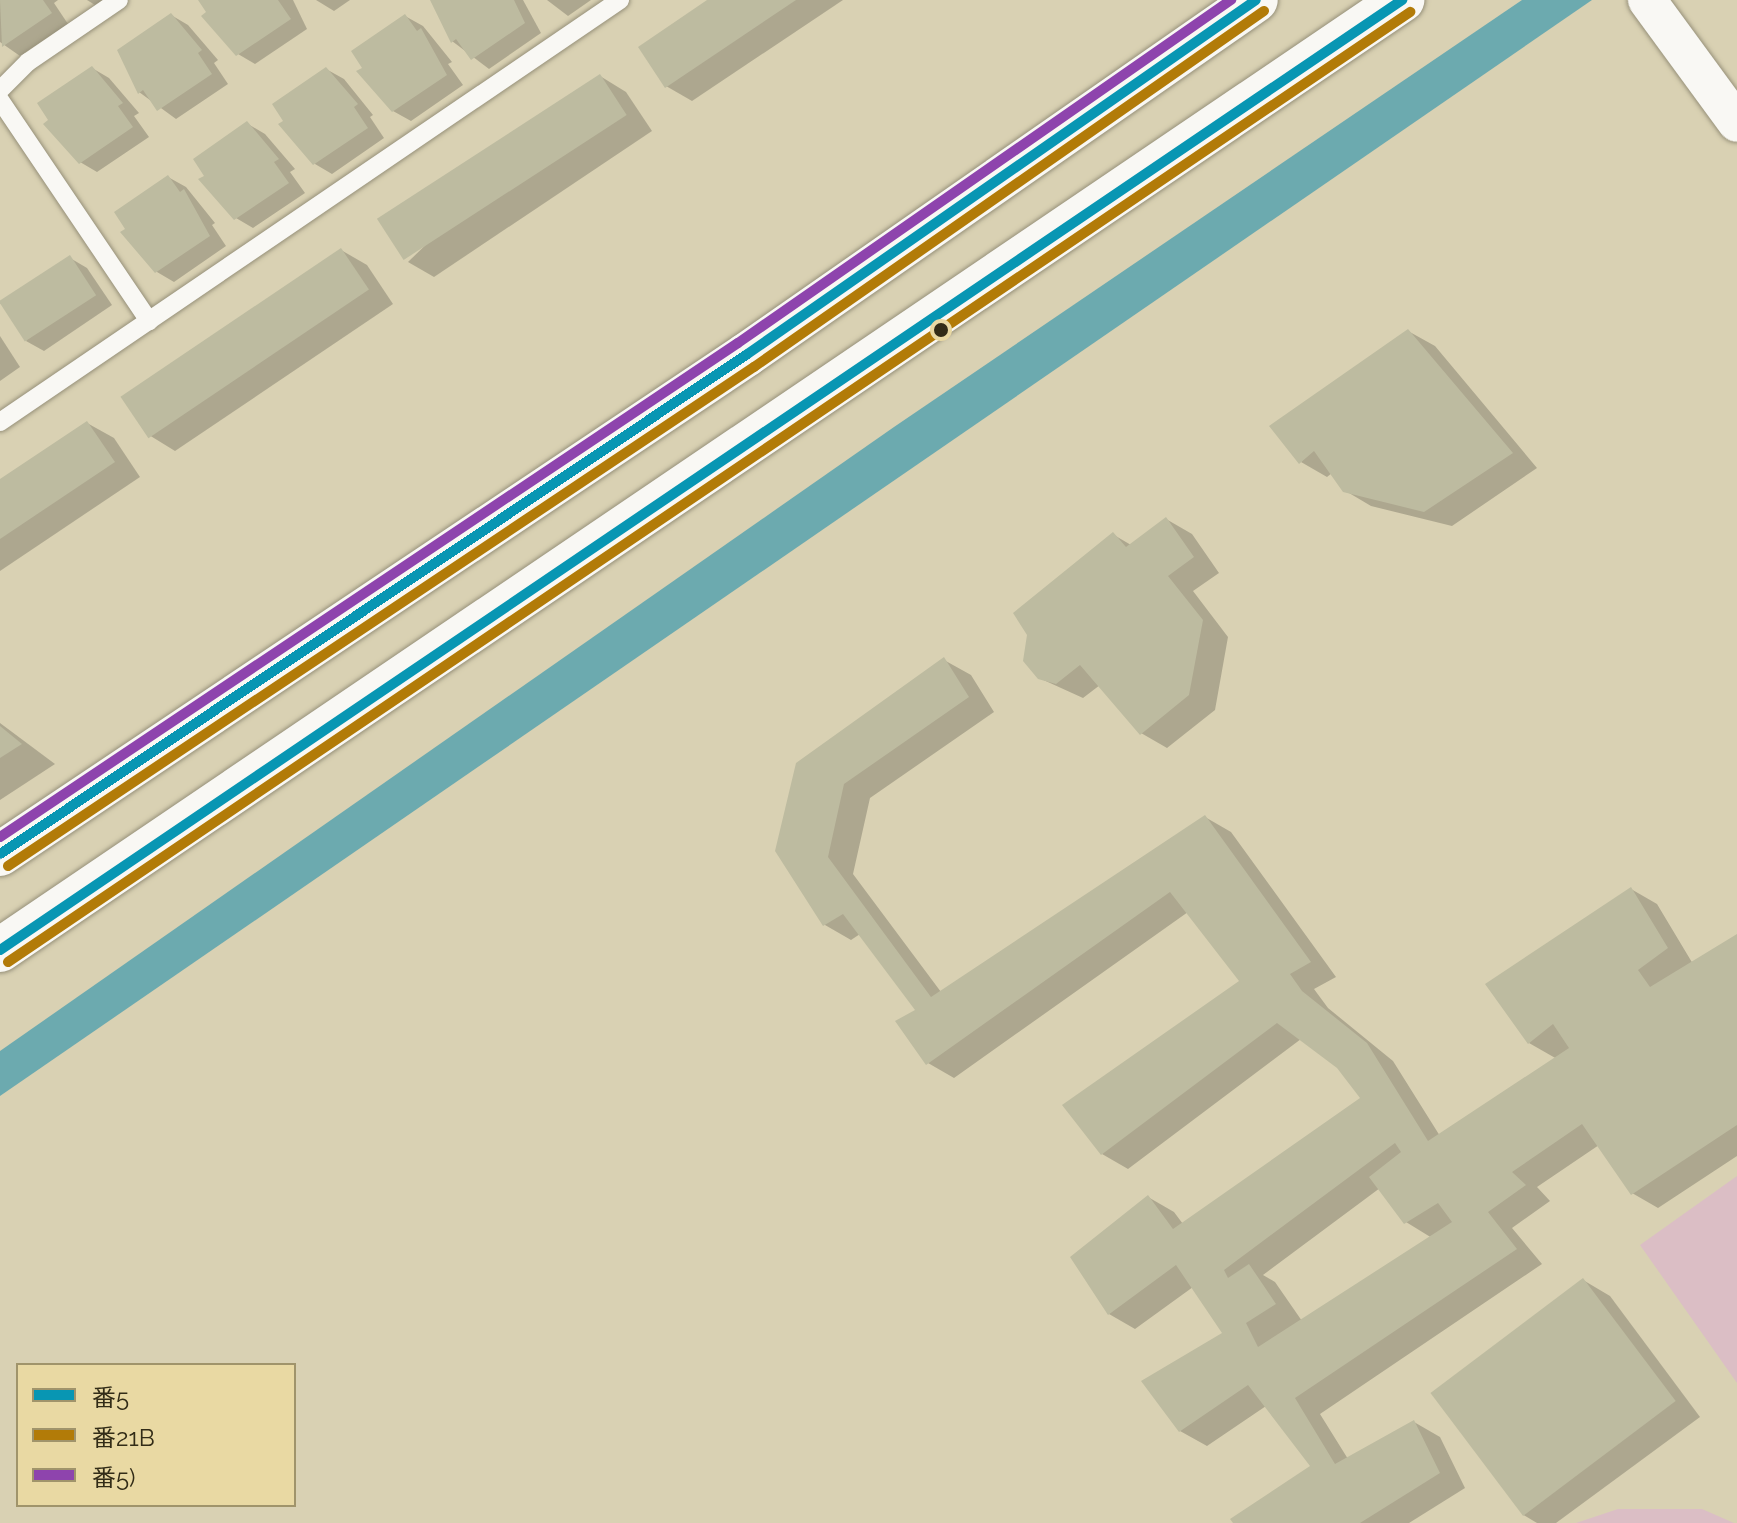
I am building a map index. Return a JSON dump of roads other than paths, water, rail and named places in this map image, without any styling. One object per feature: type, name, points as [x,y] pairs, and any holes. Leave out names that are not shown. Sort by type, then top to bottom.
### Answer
[{"type":"highway","points":[[0,854],[746,355],[1256,0]]},
{"type":"highway","points":[[0,950],[1402,0]]},
{"type":"street","points":[[1651,6],[1737,123]]},
{"type":"lane","points":[[0,90],[28,62],[119,0]]},
{"type":"lane","points":[[0,422],[620,0]]},
{"type":"lane","points":[[0,100],[149,321]]},
{"type":"water","points":[[1522,0],[1592,0],[0,1096],[0,1051],[894,427]]}]
